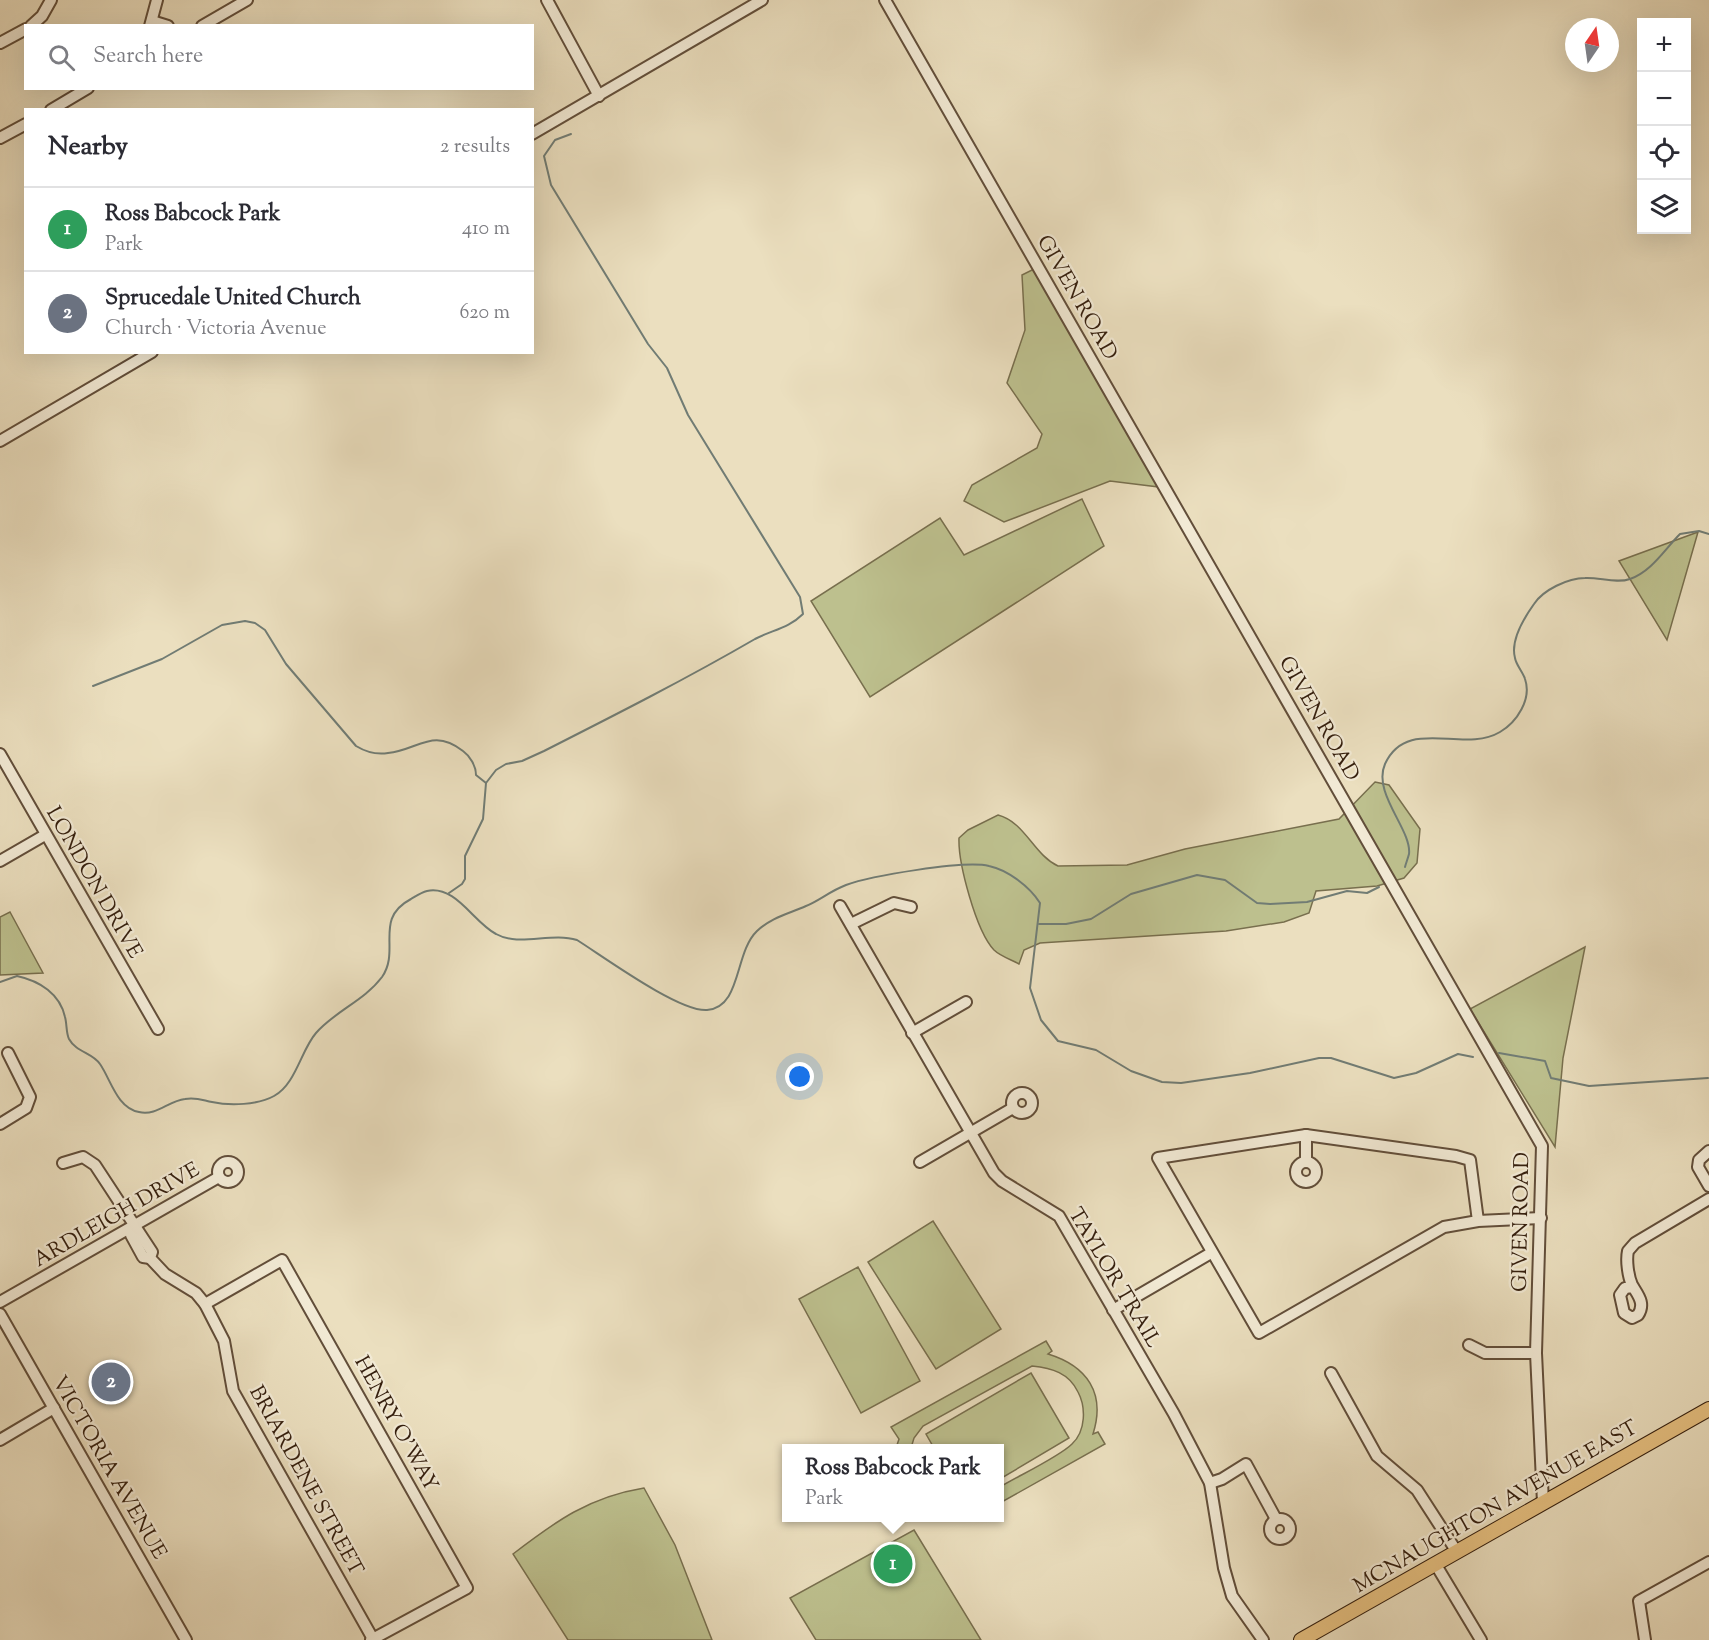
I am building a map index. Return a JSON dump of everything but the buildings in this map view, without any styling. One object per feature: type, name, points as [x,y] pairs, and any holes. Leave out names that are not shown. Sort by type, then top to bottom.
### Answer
[{"type":"main road","name":"MCNAUGHTON AVENUE EAST","points":[[1301,1640],[1709,1409]]},
{"type":"street","points":[[33,24],[42,16],[51,0]]},
{"type":"street","points":[[151,23],[157,0]]},
{"type":"street","points":[[205,24],[247,0]]},
{"type":"street","points":[[547,0],[599,96]]},
{"type":"street","points":[[534,133],[762,0]]},
{"type":"street","name":"GIVEN ROAD","points":[[885,0],[1542,1146],[1536,1353],[1543,1503]]},
{"type":"street","points":[[0,43],[24,30]]},
{"type":"street","points":[[54,108],[85,90]]},
{"type":"street","points":[[0,138],[24,125]]},
{"type":"street","points":[[0,441],[150,354]]},
{"type":"street","name":"LONDON DRIVE","points":[[0,754],[158,1029]]},
{"type":"street","points":[[0,861],[45,835]]},
{"type":"street","points":[[851,924],[894,903],[911,907]]},
{"type":"street","name":"TAYLOR TRAIL","points":[[840,906],[994,1173],[1002,1181],[1059,1216],[1210,1483],[1224,1568],[1232,1596],[1263,1640]]},
{"type":"street","points":[[912,1033],[966,1002]]},
{"type":"street","points":[[0,1124],[27,1108],[30,1097],[8,1053]]},
{"type":"street","points":[[920,1162],[1013,1108]]},
{"type":"street","points":[[1479,1221],[1470,1160],[1306,1135],[1158,1158],[1259,1334],[1444,1227],[1479,1221],[1541,1218]]},
{"type":"street","points":[[1306,1135],[1306,1162]]},
{"type":"street","points":[[1709,1151],[1699,1160],[1701,1172],[1709,1186]]},
{"type":"street","points":[[63,1163],[74,1157],[90,1160],[133,1226]]},
{"type":"street","name":"ARDLEIGH DRIVE","points":[[0,1302],[219,1177]]},
{"type":"street","points":[[1633,1287],[1627,1256],[1630,1247],[1709,1199]]},
{"type":"street","name":"BRIARDENE STREET","points":[[133,1226],[140,1231],[152,1252],[150,1258],[160,1270],[196,1293],[205,1304],[224,1341],[233,1391],[372,1640]]},
{"type":"street","points":[[1113,1310],[1211,1253]]},
{"type":"street","name":"HENRY O'WAY","points":[[205,1304],[282,1260],[467,1588],[372,1640]]},
{"type":"street","name":"VICTORIA AVENUE","points":[[0,1314],[186,1640]]},
{"type":"street","points":[[1469,1345],[1485,1353],[1536,1353]]},
{"type":"street","points":[[1331,1373],[1377,1456],[1417,1490],[1457,1552]]},
{"type":"street","points":[[0,1440],[54,1408]]},
{"type":"street","points":[[1210,1483],[1222,1479],[1246,1464],[1276,1519]]},
{"type":"street","points":[[1645,1640],[1639,1601],[1709,1562]]},
{"type":"street","points":[[1436,1565],[1480,1640]]},
{"type":"green space","points":[[1038,267],[1159,487],[1110,481],[1004,522],[964,501],[972,485],[1037,448],[1042,434],[1007,383],[1025,330],[1022,275]]},
{"type":"green space","points":[[1082,499],[1104,546],[870,697],[811,601],[940,518],[964,555]]},
{"type":"green space","points":[[1698,532],[1667,640],[1619,561]]},
{"type":"green space","points":[[1375,782],[1389,785],[1420,829],[1417,863],[1404,878],[1377,886],[1316,891],[1309,913],[1284,922],[1226,931],[1040,943],[1024,950],[1019,964],[994,950],[987,941],[969,896],[959,849],[959,838],[968,830],[998,815],[1015,824],[1042,854],[1058,866],[1127,865],[1185,849],[1339,819]]},
{"type":"green space","points":[[10,912],[43,973],[0,975],[0,917]]},
{"type":"green space","points":[[1585,947],[1563,1058],[1555,1147],[1470,1009]]},
{"type":"green space","points":[[933,1221],[1001,1329],[936,1369],[868,1262]]},
{"type":"green space","points":[[858,1267],[920,1381],[861,1413],[799,1299]]},
{"type":"green space","points":[[1046,1341],[1052,1351],[1048,1354],[1073,1366],[1090,1383],[1097,1406],[1093,1434],[1098,1432],[1105,1444],[1004,1501],[1004,1485],[1066,1449],[1077,1439],[1082,1426],[1081,1398],[1070,1380],[1053,1370],[1032,1366],[923,1426],[912,1444],[897,1444],[899,1439],[891,1427]]},
{"type":"green space","points":[[1031,1373],[1069,1438],[1004,1477],[1004,1444],[932,1444],[926,1434]]},
{"type":"green space","points":[[644,1488],[675,1545],[712,1640],[568,1640],[513,1554],[574,1512],[606,1497]]},
{"type":"green space","points":[[914,1530],[981,1640],[816,1640],[790,1598]]},
{"type":"waterway","points":[[449,893],[465,879],[465,856],[483,819],[486,783],[496,770],[506,764],[522,761],[544,751],[677,683],[755,639],[786,626],[803,614],[800,597],[688,415],[667,368],[648,344],[551,185],[544,156],[555,140],[571,134]]},
{"type":"waterway","points":[[1405,867],[1409,854],[1408,844],[1388,799],[1382,775],[1385,764],[1395,750],[1407,742],[1421,739],[1470,740],[1485,738],[1506,728],[1522,709],[1527,687],[1516,661],[1514,644],[1522,622],[1543,594],[1571,580],[1590,578],[1619,581],[1630,579],[1645,571],[1680,534],[1699,531],[1709,534]]},
{"type":"waterway","points":[[93,686],[162,659],[222,625],[245,621],[255,623],[265,630],[286,664],[356,746],[384,754],[434,740],[443,741],[466,753],[474,765],[476,775],[486,783]]},
{"type":"waterway","points":[[0,982],[17,976],[34,981],[54,995],[66,1020],[69,1039],[76,1047],[97,1060],[115,1092],[131,1109],[145,1113],[151,1112],[189,1098],[227,1104],[244,1104],[267,1099],[282,1091],[316,1033],[332,1018],[367,993],[382,977],[389,956],[389,935],[393,916],[400,907],[425,892],[437,891],[456,899],[488,928],[505,938],[577,940],[661,993],[694,1008],[707,1010],[718,1007],[726,999],[750,941],[757,931],[774,919],[811,904],[840,887],[858,881],[917,870],[977,865],[996,868],[1011,875],[1040,903],[1030,988],[1041,1020],[1058,1041],[1096,1050],[1131,1071],[1162,1082],[1181,1083],[1250,1073],[1319,1058],[1331,1058],[1394,1078],[1416,1073],[1458,1054],[1473,1057]]},
{"type":"waterway","points":[[1039,924],[1066,924],[1091,919],[1131,894],[1197,875],[1225,880],[1257,903],[1270,904],[1307,902],[1347,891],[1367,893],[1379,887]]},
{"type":"waterway","points":[[1499,1053],[1545,1061],[1551,1078],[1589,1086],[1708,1078]]},
{"type":"place","name":"Sprucedale United Church","points":[[111,1382]]},
{"type":"place","name":"Ross Babcock Park","points":[[893,1564]]}]
